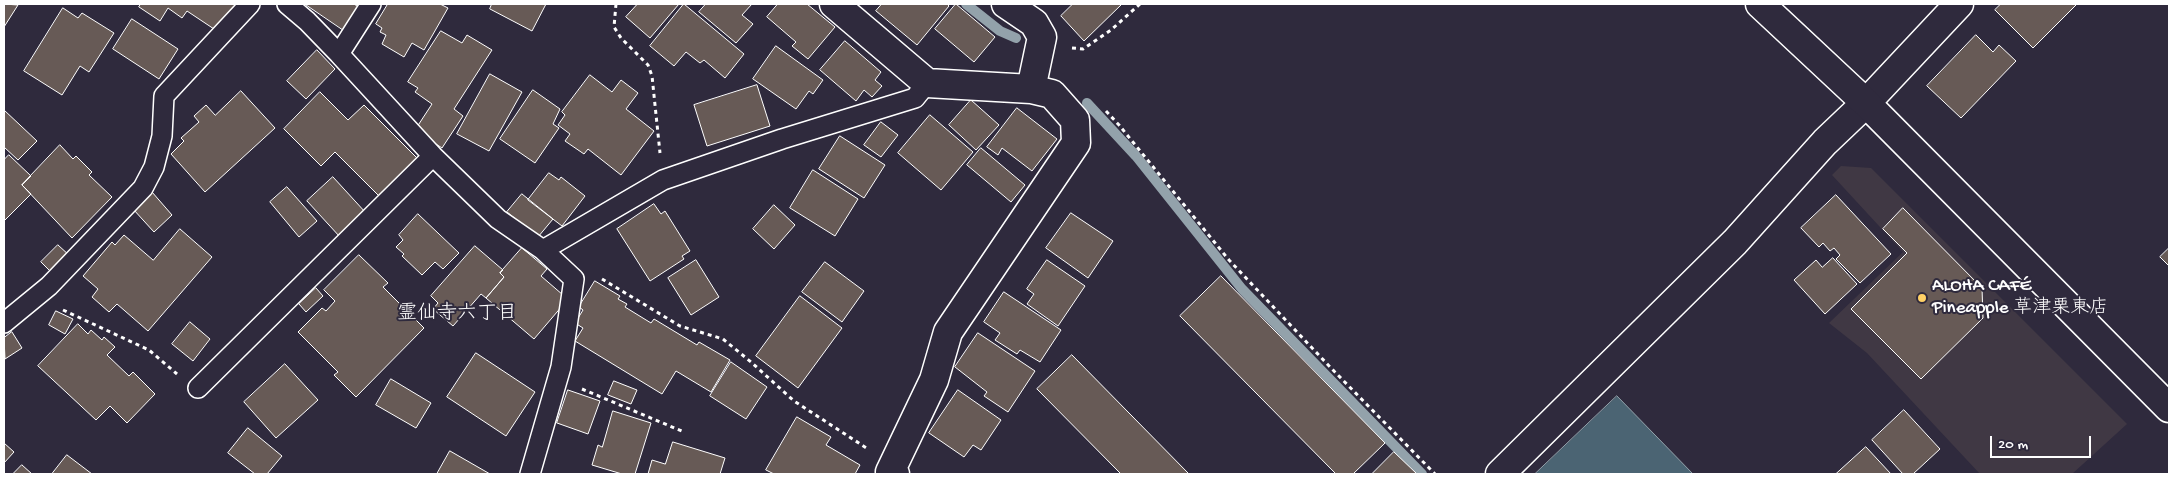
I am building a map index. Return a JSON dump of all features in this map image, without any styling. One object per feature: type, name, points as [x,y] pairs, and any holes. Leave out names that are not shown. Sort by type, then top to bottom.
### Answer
[{"type":"street","points":[[834,4],[927,83],[1031,89],[1052,94],[1075,120],[1076,143],[948,332],[934,380],[884,471]]},
{"type":"street","points":[[1006,4],[1034,23],[1042,37],[1031,89]]},
{"type":"street","points":[[1760,4],[1866,103],[2169,408]]},
{"type":"street","points":[[1500,474],[1735,242],[1825,142],[1866,103],[1959,4]]},
{"type":"lane","points":[[4,323],[50,286],[143,188],[154,167],[162,136],[164,96],[250,4]]},
{"type":"lane","points":[[287,4],[307,21],[433,156],[498,219],[543,250],[574,279],[558,379],[530,474]]},
{"type":"lane","points":[[339,54],[371,4]]},
{"type":"lane","points":[[543,250],[662,180],[782,139],[915,98],[927,83]]},
{"type":"lane","points":[[198,388],[433,156]]},
{"type":"path","points":[[616,4],[614,27],[621,38],[648,65],[652,76],[662,180]]},
{"type":"path","points":[[1070,56],[1070,48],[1083,49],[1111,30],[1140,4]]},
{"type":"path","points":[[1100,105],[1119,125],[1229,260],[1435,474]]},
{"type":"path","points":[[570,275],[597,276],[680,326],[723,339],[794,401],[878,456],[884,471]]},
{"type":"path","points":[[39,294],[48,303],[148,350],[185,382],[198,388]]},
{"type":"path","points":[[558,379],[684,432]]},
{"type":"shaded area","points":[[1841,166],[1871,168],[2127,424],[2072,474],[1980,474],[1867,353],[1829,323],[1903,252],[1832,175]]},
{"type":"water","points":[[1617,396],[1693,474],[1535,474]]},
{"type":"building","points":[[4,4],[18,5],[4,27]]},
{"type":"building","points":[[141,4],[240,4],[220,33],[187,11],[182,18],[168,8],[160,21],[139,7]]},
{"type":"building","points":[[305,4],[354,4],[360,8],[345,31]]},
{"type":"building","points":[[388,4],[440,4],[448,8],[424,50],[412,43],[404,57],[382,44],[386,35],[380,32],[382,28],[376,24]]},
{"type":"building","points":[[492,4],[546,4],[532,31],[490,9]]},
{"type":"building","points":[[637,4],[679,4],[650,38],[626,17]]},
{"type":"building","points":[[684,4],[744,54],[725,78],[704,60],[700,63],[686,52],[674,66],[650,46]]},
{"type":"building","points":[[706,4],[752,4],[742,15],[753,24],[736,43],[699,12]]},
{"type":"building","points":[[778,4],[807,4],[835,27],[808,59],[792,46],[796,42],[767,17]]},
{"type":"building","points":[[882,4],[947,4],[949,6],[917,45],[876,11]]},
{"type":"building","points":[[956,4],[995,37],[974,62],[935,29]]},
{"type":"building","points":[[1073,4],[1122,4],[1084,41],[1061,16]]},
{"type":"building","points":[[2001,4],[2077,4],[2033,48],[1995,10]]},
{"type":"building","points":[[63,8],[78,18],[82,13],[114,33],[89,72],[80,66],[62,95],[24,71]]},
{"type":"building","points":[[132,19],[178,49],[159,79],[113,49]]},
{"type":"building","points":[[441,31],[462,43],[467,35],[492,50],[454,109],[463,116],[442,148],[415,130],[432,104],[415,92],[418,88],[408,82]]},
{"type":"building","points":[[1976,35],[1993,52],[1999,45],[2016,61],[1961,118],[1927,86]]},
{"type":"building","points":[[845,41],[881,72],[875,80],[882,86],[872,97],[864,90],[856,101],[820,70]]},
{"type":"building","points":[[776,46],[823,80],[813,94],[809,91],[796,109],[753,79]]},
{"type":"building","points":[[317,50],[335,69],[306,99],[287,81]]},
{"type":"building","points":[[490,74],[522,92],[489,151],[457,134]]},
{"type":"building","points":[[590,75],[612,92],[621,80],[638,93],[626,109],[654,131],[621,175],[588,149],[584,154],[565,141],[570,134],[558,125],[565,115],[562,112]]},
{"type":"building","points":[[757,85],[770,126],[707,146],[694,105]]},
{"type":"building","points":[[533,90],[560,109],[553,124],[559,128],[535,163],[500,139]]},
{"type":"building","points":[[241,91],[275,128],[205,192],[171,154],[184,141],[181,138],[199,122],[194,116],[206,105],[215,115]]},
{"type":"building","points":[[320,92],[348,120],[364,105],[418,159],[381,198],[335,152],[321,166],[284,129]]},
{"type":"building","points":[[971,100],[999,125],[976,150],[949,125]]},
{"type":"building","points":[[1017,108],[1057,139],[1032,171],[1002,148],[998,155],[987,147]]},
{"type":"building","points":[[4,110],[37,141],[18,160],[4,147]]},
{"type":"building","points":[[930,115],[973,152],[941,190],[898,153]]},
{"type":"building","points":[[881,122],[898,135],[881,157],[864,145]]},
{"type":"building","points":[[840,136],[885,165],[864,198],[819,169]]},
{"type":"building","points":[[60,145],[73,159],[76,156],[92,172],[89,175],[112,197],[72,238],[22,185]]},
{"type":"building","points":[[981,148],[1025,185],[1011,202],[967,165]]},
{"type":"building","points":[[9,155],[31,176],[22,185],[31,194],[4,221],[4,160]]},
{"type":"building","points":[[813,170],[858,199],[835,236],[790,208]]},
{"type":"building","points":[[549,173],[559,180],[561,177],[585,196],[562,226],[528,200]]},
{"type":"building","points":[[333,177],[366,213],[340,237],[307,201]]},
{"type":"building","points":[[287,187],[317,221],[299,237],[270,202]]},
{"type":"building","points":[[152,192],[172,215],[154,232],[133,209]]},
{"type":"building","points":[[522,194],[553,219],[538,237],[507,212]]},
{"type":"building","points":[[1836,195],[1891,254],[1860,283],[1836,259],[1840,255],[1834,248],[1830,251],[1823,243],[1819,247],[1801,228]]},
{"type":"building","points":[[654,204],[661,214],[665,211],[690,251],[682,256],[684,259],[650,281],[617,229]]},
{"type":"building","points":[[774,205],[795,225],[774,249],[753,229]]},
{"type":"building","name":"ALOHA CAFÉ Pineapple 草津栗東店","points":[[1903,208],[1982,288],[1983,318],[1921,379],[1851,309],[1907,253],[1883,229]]},
{"type":"building","points":[[1071,213],[1113,241],[1088,278],[1046,248]]},
{"type":"building","points":[[418,214],[459,253],[443,269],[435,262],[422,275],[402,256],[404,254],[396,247],[403,240],[399,235]]},
{"type":"building","points":[[180,229],[212,257],[148,331],[117,304],[109,312],[92,297],[98,289],[83,276],[112,242],[115,245],[124,235],[153,260]]},
{"type":"building","points":[[58,245],[70,256],[53,274],[41,262]]},
{"type":"building","points":[[475,246],[503,270],[500,273],[504,277],[486,298],[481,294],[453,326],[433,309],[438,303],[431,296]]},
{"type":"building","points":[[522,248],[547,269],[541,276],[563,295],[563,305],[534,339],[486,298],[504,277],[500,273]]},
{"type":"building","points":[[2169,248],[2169,266],[2160,257]]},
{"type":"building","points":[[359,255],[388,283],[383,287],[424,328],[356,397],[334,375],[338,372],[298,332],[322,308],[326,311],[335,301],[324,290]]},
{"type":"building","points":[[1833,258],[1857,284],[1825,314],[1794,280],[1816,260],[1822,267]]},
{"type":"building","points":[[696,260],[719,297],[691,315],[668,278]]},
{"type":"building","points":[[1047,260],[1085,286],[1058,326],[1027,304],[1034,294],[1027,289]]},
{"type":"building","points":[[825,262],[864,291],[842,322],[802,292]]},
{"type":"building","points":[[1221,276],[1385,443],[1353,474],[1336,474],[1180,316]]},
{"type":"building","points":[[595,281],[620,296],[618,299],[627,304],[625,307],[651,323],[654,319],[697,345],[699,342],[730,360],[711,392],[676,371],[662,394],[575,341],[583,328],[575,323],[583,310],[579,307]]},
{"type":"building","points":[[316,288],[323,296],[306,312],[299,304]]},
{"type":"building","points":[[1004,292],[1061,330],[1040,362],[1020,350],[1017,354],[995,340],[1000,333],[984,322]]},
{"type":"building","points":[[800,296],[842,328],[798,388],[756,356]]},
{"type":"building","points":[[56,311],[73,319],[65,334],[49,325]]},
{"type":"building","points":[[190,322],[210,339],[193,361],[172,344]]},
{"type":"building","points":[[78,324],[88,334],[91,330],[102,340],[104,337],[115,347],[107,355],[129,376],[133,372],[155,394],[127,423],[110,406],[96,420],[38,366]]},
{"type":"building","points":[[12,332],[22,348],[5,359],[4,338]]},
{"type":"building","points":[[978,333],[1035,371],[1008,412],[984,396],[987,392],[955,367]]},
{"type":"building","points":[[476,353],[535,392],[506,436],[447,397]]},
{"type":"building","points":[[1072,355],[1189,474],[1121,474],[1037,389]]},
{"type":"building","points":[[731,362],[767,387],[746,419],[710,396]]},
{"type":"building","points":[[285,364],[318,400],[276,438],[244,402]]},
{"type":"building","points":[[391,379],[431,403],[416,428],[376,405]]},
{"type":"building","points":[[614,381],[637,390],[631,404],[608,395]]},
{"type":"building","points":[[568,390],[600,401],[588,434],[557,423]]},
{"type":"building","points":[[958,390],[1001,420],[981,450],[973,445],[964,457],[929,433]]},
{"type":"building","points":[[1904,410],[1940,449],[1913,474],[1903,474],[1872,440]]},
{"type":"building","points":[[613,411],[651,423],[635,474],[622,474],[592,465],[598,445],[602,447]]},
{"type":"building","points":[[797,417],[831,437],[826,445],[860,465],[855,474],[774,474],[766,470]]},
{"type":"building","points":[[248,428],[282,456],[267,474],[255,474],[228,453]]},
{"type":"building","points":[[673,442],[725,458],[720,474],[648,474],[652,460],[665,464]]},
{"type":"building","points":[[4,443],[14,452],[4,463]]},
{"type":"building","points":[[1866,447],[1891,474],[1836,474]]},
{"type":"building","points":[[450,451],[490,474],[437,474]]},
{"type":"building","points":[[1394,452],[1417,474],[1372,474]]},
{"type":"building","points":[[67,455],[92,474],[52,474]]},
{"type":"building","points":[[22,465],[32,474],[13,474]]},
{"type":"waterway","points":[[966,4],[1000,31],[1016,38]]},
{"type":"waterway","points":[[1087,103],[1136,156],[1242,289],[1422,474]]},
{"type":"place","name":"ALOHA CAFÉ Pineapple 草津栗東店","points":[[1922,298]]},
{"type":"district","name":"霊仙寺六丁目","points":[[457,315]]}]
